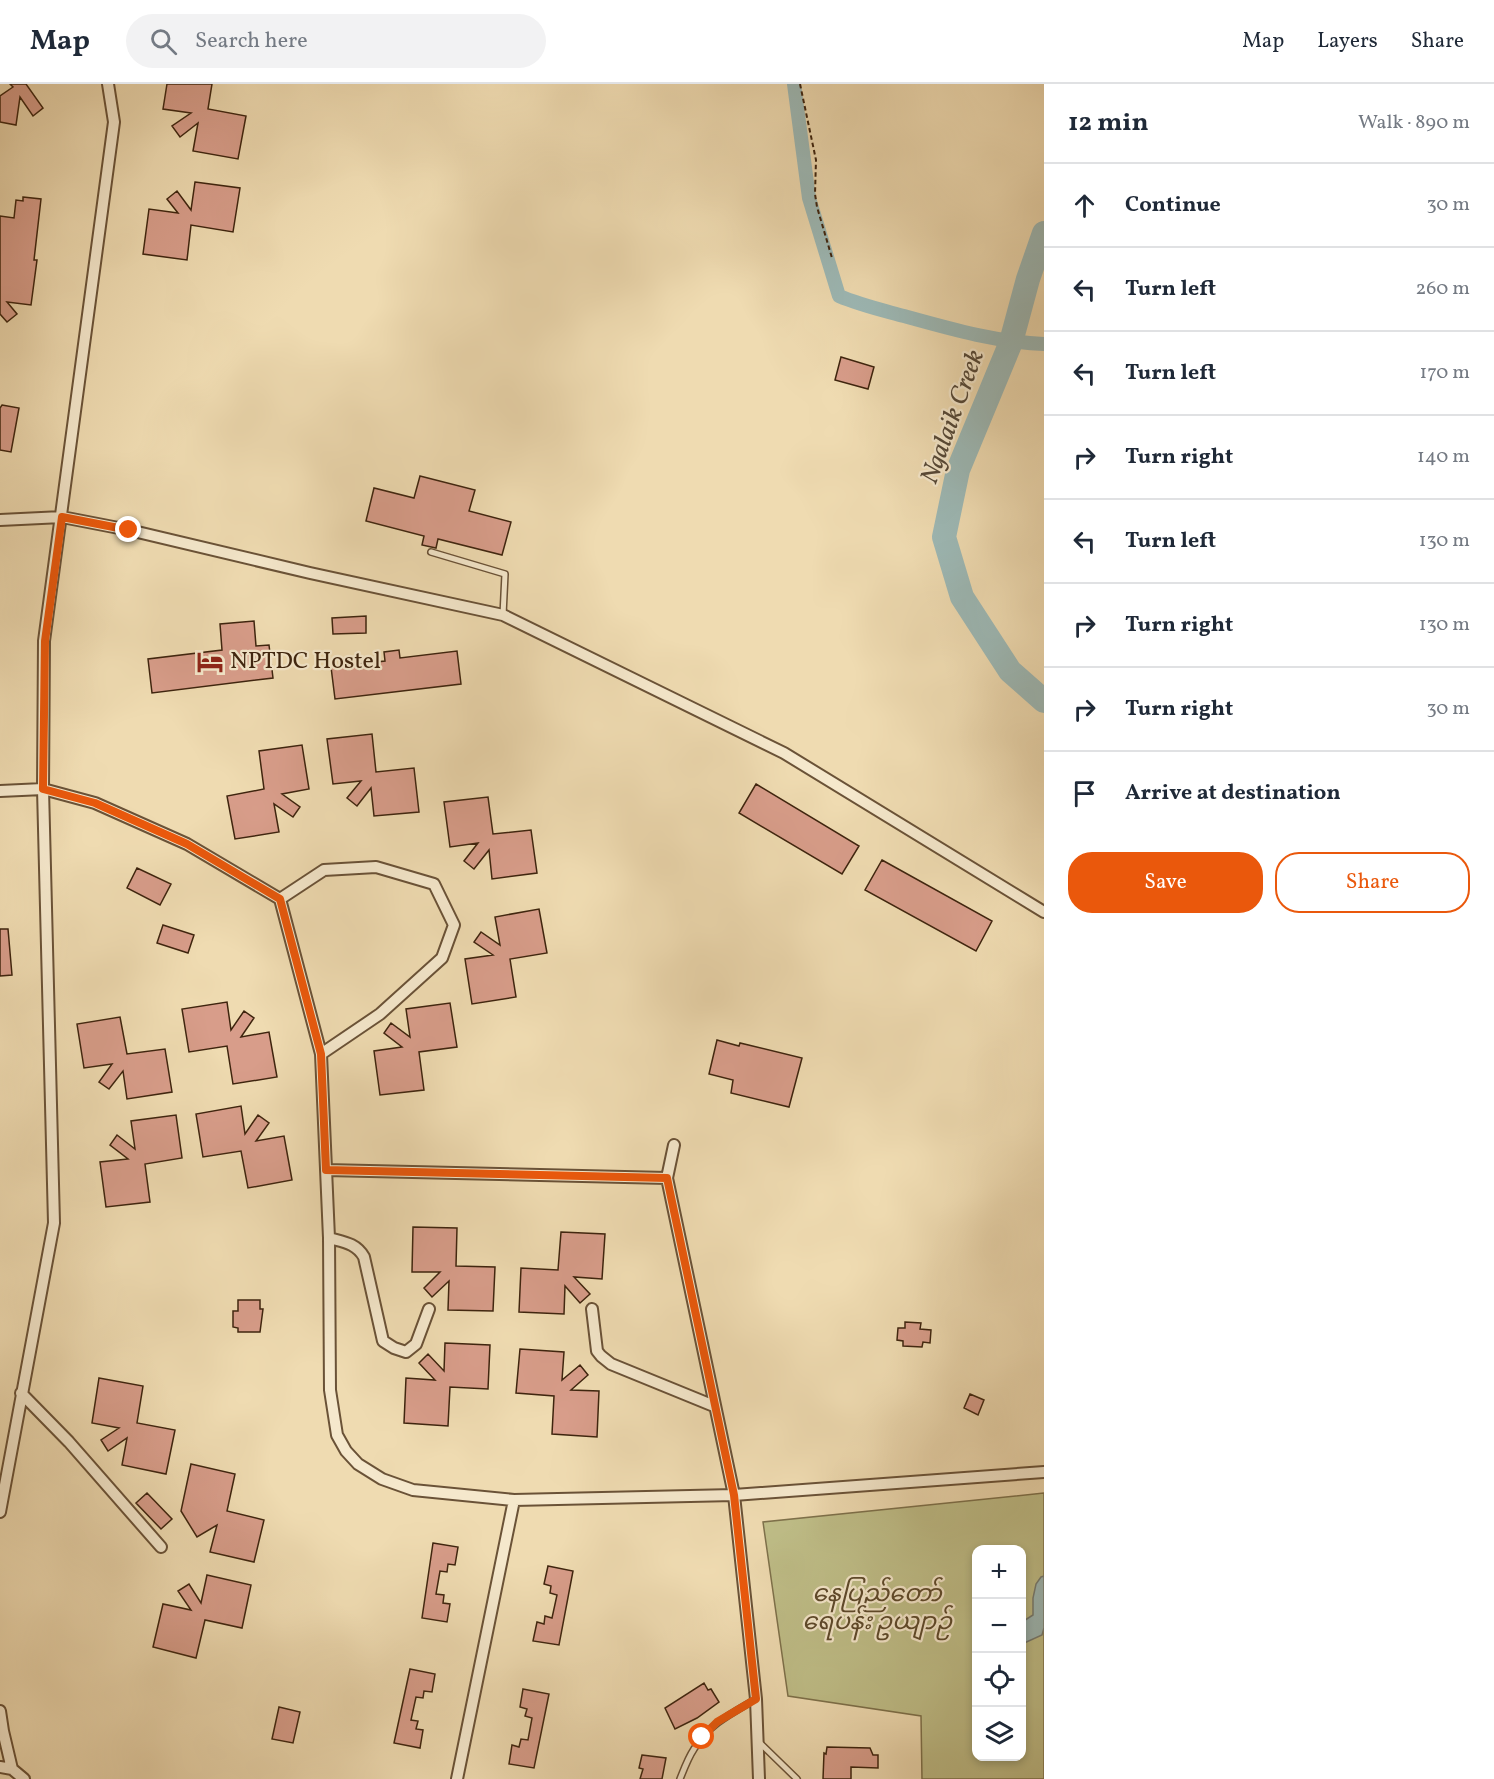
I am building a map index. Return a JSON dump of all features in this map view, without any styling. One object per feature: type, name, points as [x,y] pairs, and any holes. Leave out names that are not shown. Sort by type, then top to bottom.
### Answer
[{"type":"street","points":[[0,1512],[54,1223],[43,789],[45,641],[114,122],[108,84]]},
{"type":"street","points":[[0,520],[62,517],[129,530],[310,573],[503,615],[784,753],[1044,912]]},
{"type":"street","points":[[0,791],[43,789],[95,803],[187,844],[280,899],[321,1054],[329,1238],[330,1390],[337,1435],[346,1451],[358,1464],[382,1479],[413,1490],[513,1500],[734,1495],[1044,1472]]},
{"type":"street","points":[[280,899],[324,870],[376,867],[434,884],[454,925],[442,958],[380,1014],[321,1054]]},
{"type":"street","points":[[675,1145],[667,1178],[734,1495],[756,1699],[759,1779]]},
{"type":"street","points":[[326,1170],[667,1178]]},
{"type":"street","points":[[329,1238],[352,1244],[364,1257],[383,1341],[406,1352],[416,1344],[429,1309]]},
{"type":"street","points":[[592,1310],[597,1351],[611,1364],[714,1406]]},
{"type":"street","points":[[21,1393],[69,1442],[161,1547]]},
{"type":"street","points":[[456,1779],[513,1500]]},
{"type":"street","points":[[0,1711],[1,1730],[12,1769]]},
{"type":"street","points":[[0,1767],[12,1769],[24,1779]]},
{"type":"lane","points":[[431,552],[505,574],[503,615]]},
{"type":"lane","points":[[680,1779],[693,1749],[702,1737],[717,1722],[756,1699]]},
{"type":"lane","points":[[759,1742],[797,1779]]},
{"type":"path","points":[[800,84],[815,152],[817,207],[832,258]]},
{"type":"green space","name":"နေပြည်တော် ရေပန်း ဥယျာဉ်","points":[[1044,1493],[1044,1779],[922,1779],[921,1716],[788,1696],[763,1522]]},
{"type":"water","points":[[1044,1576],[1044,1628],[1042,1635],[1026,1642],[1026,1619],[1033,1615],[1033,1598],[1036,1584]]},
{"type":"building","points":[[10,84],[26,84],[43,108],[33,116],[20,97],[16,125],[0,122],[0,96],[13,87]]},
{"type":"building","points":[[167,84],[212,84],[208,109],[246,116],[238,159],[193,151],[198,123],[180,137],[172,126],[191,113],[163,109]]},
{"type":"building","points":[[195,182],[240,188],[233,232],[191,225],[187,260],[143,254],[149,209],[178,213],[167,199],[177,191],[191,210]]},
{"type":"building","points":[[23,197],[41,199],[34,260],[37,260],[31,305],[7,302],[17,314],[7,322],[0,314],[0,216],[14,218],[16,200],[23,201]]},
{"type":"building","points":[[841,357],[874,367],[868,389],[835,380]]},
{"type":"building","points":[[2,405],[19,408],[11,452],[0,450],[0,408]]},
{"type":"building","points":[[420,476],[475,490],[469,511],[511,522],[502,555],[438,539],[436,548],[422,545],[424,536],[366,521],[374,488],[414,498]]},
{"type":"building","points":[[366,616],[366,633],[333,634],[332,618]]},
{"type":"building","points":[[254,621],[256,646],[269,645],[273,678],[152,693],[148,659],[222,650],[220,624]]},
{"type":"building","points":[[399,650],[400,658],[457,651],[461,684],[335,699],[331,667],[385,661],[384,652]]},
{"type":"building","points":[[372,734],[376,772],[414,768],[419,812],[374,816],[371,788],[357,806],[347,798],[361,781],[333,784],[327,739]]},
{"type":"building","points":[[302,745],[309,789],[282,794],[300,807],[293,817],[274,804],[279,832],[235,839],[227,796],[264,789],[259,751]]},
{"type":"building","points":[[756,784],[859,846],[842,874],[739,813]]},
{"type":"building","points":[[488,797],[493,834],[531,830],[537,873],[492,879],[489,850],[474,869],[464,861],[478,843],[450,847],[444,802]]},
{"type":"building","points":[[882,860],[992,921],[976,951],[865,890]]},
{"type":"building","points":[[137,868],[171,884],[160,905],[127,888]]},
{"type":"building","points":[[539,909],[547,953],[510,959],[516,997],[472,1004],[465,959],[493,955],[474,942],[481,932],[500,945],[495,917]]},
{"type":"building","points":[[163,925],[194,935],[188,953],[157,943]]},
{"type":"building","points":[[0,929],[8,929],[12,975],[0,976]]},
{"type":"building","points":[[227,1002],[231,1030],[244,1011],[254,1018],[241,1037],[269,1032],[277,1077],[233,1084],[227,1046],[189,1052],[182,1009]]},
{"type":"building","points":[[450,1003],[457,1047],[419,1052],[424,1090],[380,1095],[374,1051],[402,1047],[384,1033],[391,1023],[410,1037],[406,1009]]},
{"type":"building","points":[[120,1017],[127,1054],[165,1049],[172,1092],[127,1099],[123,1071],[109,1089],[99,1082],[112,1064],[84,1068],[77,1024]]},
{"type":"building","points":[[717,1040],[739,1046],[740,1043],[802,1058],[789,1107],[731,1093],[733,1080],[709,1074]]},
{"type":"building","points":[[241,1106],[245,1134],[258,1115],[269,1123],[256,1141],[284,1136],[292,1180],[248,1188],[241,1151],[203,1157],[196,1114]]},
{"type":"building","points":[[176,1115],[182,1158],[145,1164],[150,1202],[106,1207],[100,1162],[128,1159],[110,1145],[117,1135],[135,1149],[131,1121]]},
{"type":"building","points":[[413,1227],[457,1228],[456,1266],[495,1267],[493,1311],[448,1310],[449,1281],[432,1297],[424,1288],[440,1272],[412,1272]]},
{"type":"building","points":[[561,1232],[605,1234],[602,1279],[574,1277],[590,1294],[580,1303],[565,1286],[564,1314],[519,1312],[521,1268],[558,1270]]},
{"type":"building","points":[[238,1300],[260,1300],[260,1309],[263,1309],[260,1332],[238,1332],[238,1328],[233,1327],[233,1311],[238,1311]]},
{"type":"building","points":[[905,1322],[921,1323],[920,1329],[931,1330],[930,1343],[923,1342],[922,1347],[903,1346],[903,1341],[897,1340],[898,1328],[905,1328]]},
{"type":"building","points":[[445,1343],[490,1345],[488,1389],[450,1387],[448,1426],[404,1423],[406,1378],[435,1380],[419,1363],[428,1354],[444,1371]]},
{"type":"building","points":[[520,1349],[564,1352],[562,1380],[580,1365],[588,1375],[571,1390],[599,1391],[597,1437],[552,1434],[554,1396],[516,1393]]},
{"type":"building","points":[[99,1378],[143,1386],[137,1423],[175,1430],[166,1474],[122,1465],[127,1438],[108,1451],[101,1440],[119,1428],[92,1423]]},
{"type":"building","points":[[970,1394],[984,1400],[978,1415],[964,1408]]},
{"type":"building","points":[[191,1464],[235,1474],[227,1511],[264,1520],[254,1562],[210,1552],[217,1525],[197,1537],[181,1511]]},
{"type":"building","points":[[147,1493],[172,1519],[161,1529],[136,1503]]},
{"type":"building","points":[[433,1543],[458,1547],[455,1565],[448,1564],[447,1572],[440,1571],[436,1594],[444,1595],[443,1603],[450,1604],[447,1622],[422,1618]]},
{"type":"building","points":[[548,1566],[573,1571],[559,1645],[533,1641],[537,1622],[544,1624],[545,1616],[552,1618],[557,1595],[550,1593],[551,1586],[544,1584]]},
{"type":"building","points":[[207,1575],[251,1585],[242,1628],[205,1620],[196,1658],[153,1647],[163,1604],[191,1610],[178,1591],[189,1584],[201,1603]]},
{"type":"building","points":[[410,1669],[435,1674],[432,1692],[424,1691],[423,1698],[416,1697],[411,1720],[418,1721],[416,1729],[423,1730],[420,1748],[394,1743]]},
{"type":"building","points":[[704,1683],[719,1702],[697,1718],[675,1729],[665,1708]]},
{"type":"building","points":[[523,1689],[549,1694],[534,1768],[509,1764],[512,1745],[519,1747],[521,1739],[528,1740],[532,1718],[525,1716],[527,1709],[520,1707]]},
{"type":"building","points":[[279,1707],[300,1712],[293,1743],[272,1739]]},
{"type":"building","points":[[827,1747],[870,1748],[873,1755],[878,1755],[878,1768],[851,1767],[851,1779],[823,1779],[824,1753],[826,1754]]},
{"type":"building","points":[[642,1755],[666,1758],[662,1779],[640,1779],[643,1769],[639,1768]]},
{"type":"waterway","points":[[794,84],[809,198],[839,296],[939,326],[1008,341],[1044,344]]},
{"type":"waterway","name":"Ngalaik Creek","points":[[1044,233],[1028,279],[1011,342],[958,470],[944,537],[962,597],[1010,671],[1044,701]]},
{"type":"place","name":"NPTDC Hostel","points":[[210,662]]},
{"type":"route","points":[[129,530],[62,517],[45,641],[43,789],[95,803],[187,844],[280,899],[321,1054],[326,1170],[667,1178],[734,1495],[756,1699],[717,1722],[702,1737]]}]
